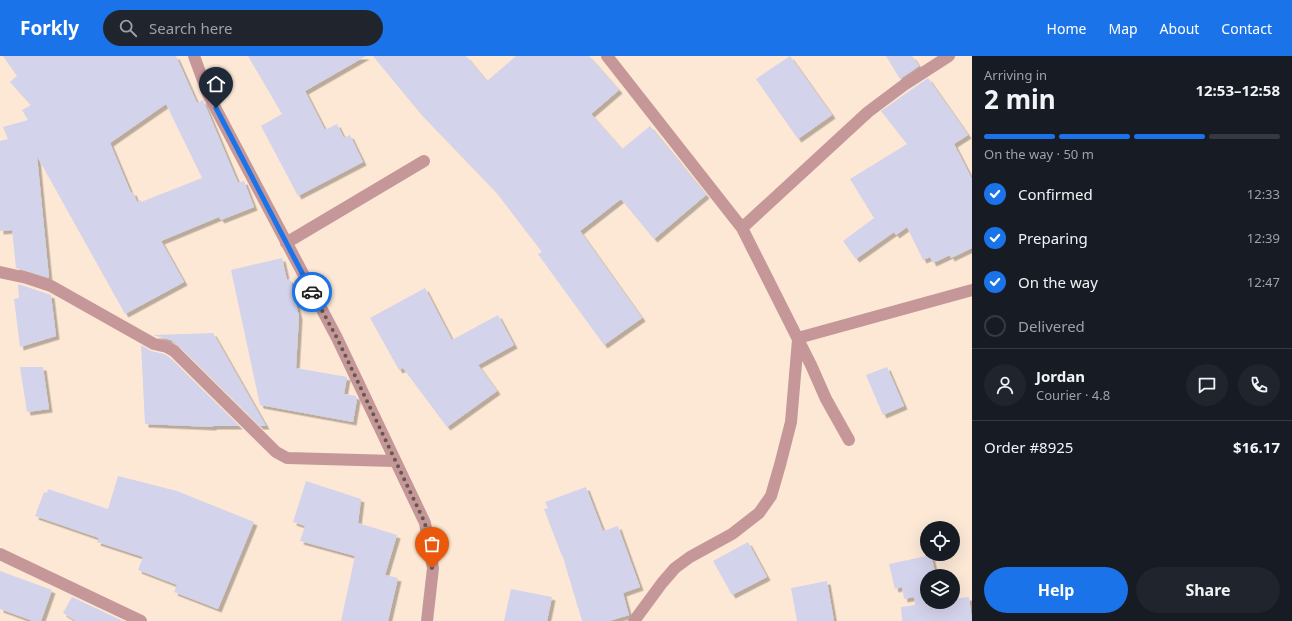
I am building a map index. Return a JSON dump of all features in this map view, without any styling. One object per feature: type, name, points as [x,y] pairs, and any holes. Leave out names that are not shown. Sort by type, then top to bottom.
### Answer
[{"type":"street","points":[[194,56],[208,94],[337,338],[394,461],[425,523],[432,568],[427,621]]},
{"type":"street","points":[[607,56],[742,228],[798,338],[826,398],[849,440]]},
{"type":"street","points":[[742,228],[868,112],[904,85],[949,56]]},
{"type":"street","points":[[286,243],[424,161]]},
{"type":"street","points":[[0,272],[27,278],[52,286],[154,344],[167,347],[174,351],[276,452],[282,456],[287,458],[394,461]]},
{"type":"street","points":[[798,338],[972,290]]},
{"type":"street","points":[[634,621],[658,588],[675,568],[690,557],[732,534],[759,513],[771,496],[791,422],[798,338]]},
{"type":"street","points":[[0,554],[141,621]]},
{"type":"building","points":[[3,56],[176,56],[197,103],[203,100],[238,183],[244,181],[254,207],[221,220],[219,217],[161,241],[184,282],[125,314],[37,156],[49,278],[16,268],[12,230],[0,231],[0,141],[8,139],[3,127],[28,120],[22,110],[31,105],[10,82],[17,76]],"holes":[[[166,104],[202,178],[141,202],[141,200],[137,202],[133,192],[131,193],[110,143]]]},
{"type":"building","points":[[248,56],[366,56],[305,91],[325,130],[337,124],[344,138],[350,135],[363,162],[298,196],[261,126],[282,114]]},
{"type":"building","points":[[373,56],[466,56],[487,81],[516,56],[589,56],[619,90],[591,114],[622,149],[650,126],[706,195],[654,239],[621,199],[580,231],[642,318],[604,345],[538,254],[542,252],[496,192],[421,114]]},
{"type":"building","points":[[790,56],[832,115],[798,139],[756,79]]},
{"type":"building","points":[[886,56],[912,56],[919,66],[900,79]]},
{"type":"building","points":[[928,78],[968,135],[954,144],[972,179],[972,248],[951,258],[950,255],[933,263],[930,257],[923,260],[907,227],[896,235],[894,232],[856,259],[843,241],[874,218],[850,179],[907,144],[881,111]]},
{"type":"building","points":[[282,258],[287,280],[290,279],[299,316],[296,368],[347,377],[344,394],[356,396],[357,399],[353,422],[260,405],[231,270]]},
{"type":"building","points":[[18,284],[51,295],[56,336],[20,347],[14,299],[19,298]]},
{"type":"building","points":[[425,288],[452,340],[498,315],[514,345],[478,365],[497,391],[447,427],[403,368],[399,370],[370,318]]},
{"type":"building","points":[[213,333],[266,426],[260,426],[179,346],[171,340],[153,335]]},
{"type":"building","points":[[141,345],[151,351],[164,354],[169,357],[239,426],[213,427],[145,424]]},
{"type":"building","points":[[20,367],[43,367],[49,409],[27,412]]},
{"type":"building","points":[[887,367],[904,406],[883,415],[866,375]]},
{"type":"building","points":[[118,476],[177,491],[254,522],[218,609],[174,592],[177,585],[138,570],[143,557],[97,542],[99,538],[35,516],[44,492],[47,493],[48,489],[108,509]]},
{"type":"building","points":[[306,481],[361,499],[358,523],[397,535],[385,575],[398,578],[388,621],[341,621],[355,556],[300,541],[305,526],[293,522]]},
{"type":"building","points":[[586,487],[603,531],[618,526],[640,587],[623,593],[629,615],[609,621],[582,621],[562,554],[562,556],[544,509],[548,508],[545,502]]},
{"type":"building","points":[[748,542],[767,577],[732,595],[713,561]]},
{"type":"building","points":[[920,557],[920,561],[932,561],[934,569],[920,569],[920,609],[960,609],[960,598],[969,597],[972,621],[902,621],[901,607],[915,605],[914,597],[904,599],[902,587],[895,589],[889,564]]},
{"type":"building","points":[[0,571],[52,590],[41,621],[33,621],[0,609]]},
{"type":"building","points":[[827,581],[834,621],[797,621],[791,588]]},
{"type":"building","points":[[511,589],[552,597],[547,621],[504,621]]},
{"type":"building","points":[[72,597],[123,621],[76,621],[63,613]]},
{"type":"way so far","points":[[312,292],[337,338],[425,523],[432,568]]},
{"type":"route","points":[[216,108],[312,292]]}]
